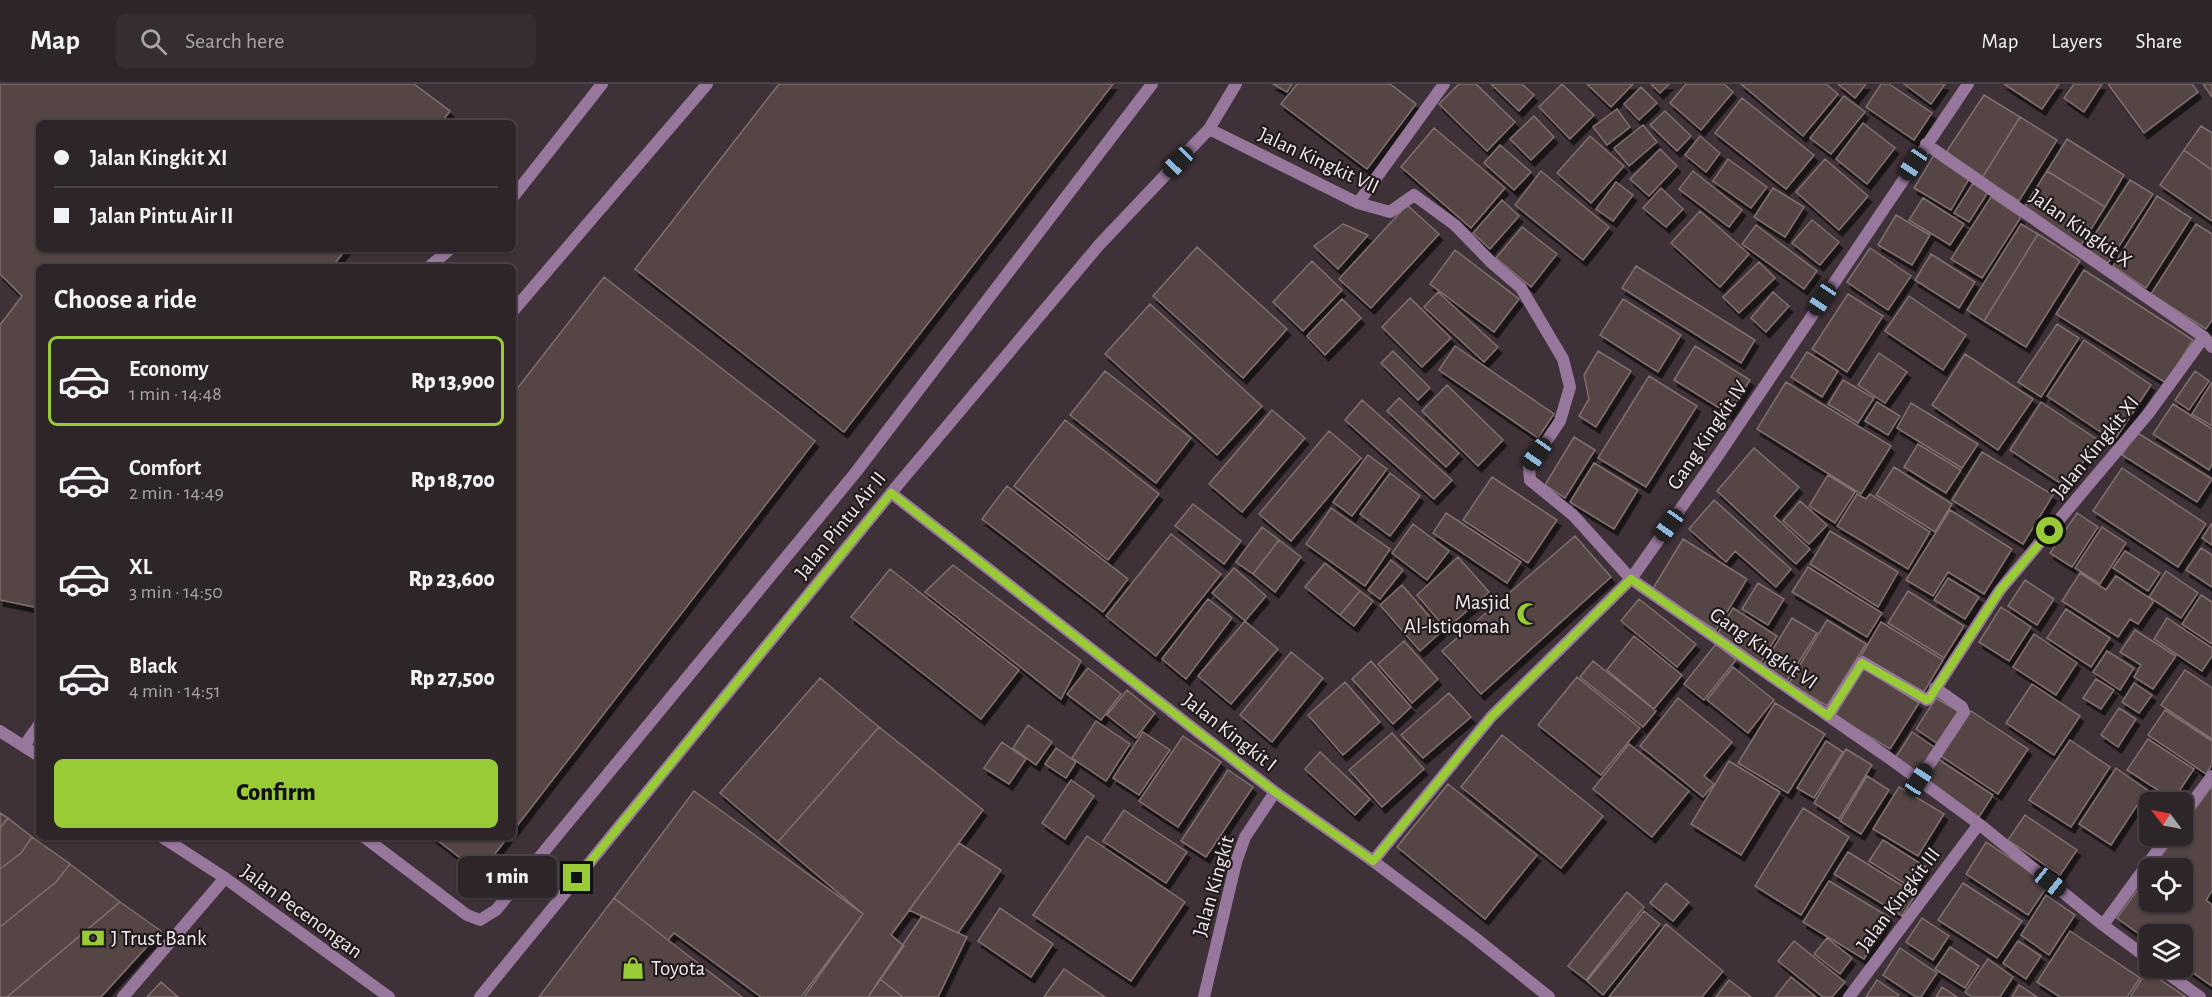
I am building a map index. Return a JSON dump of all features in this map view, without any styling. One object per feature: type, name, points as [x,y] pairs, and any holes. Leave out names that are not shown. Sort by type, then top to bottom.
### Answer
[{"type":"street","points":[[516,193],[602,84]]},
{"type":"street","points":[[516,307],[707,84]]},
{"type":"street","points":[[368,840],[467,915],[480,920],[496,909],[856,472],[1152,84]]},
{"type":"street","name":"Jalan Pintu Air II","points":[[480,997],[891,493],[1099,245],[1209,129],[1236,84]]},
{"type":"street","points":[[1358,203],[1444,84]]},
{"type":"street","name":"Gang Kingkit IV","points":[[1373,861],[1491,717],[1631,579],[1719,454],[1968,84]]},
{"type":"street","name":"Jalan Kingkit VII","points":[[1209,129],[1358,203],[1382,211],[1390,212],[1414,195],[1455,225],[1492,263],[1521,288],[1563,359],[1570,387],[1560,421],[1528,467],[1530,480],[1573,515],[1631,579]]},
{"type":"street","name":"Jalan Kingkit X","points":[[1926,144],[2208,342]]},
{"type":"street","points":[[432,264],[446,252]]},
{"type":"street","name":"Jalan Kingkit XI","points":[[1935,688],[2000,590],[2208,342]]},
{"type":"street","name":"Jalan Kingkit I","points":[[891,493],[1275,792],[1373,861],[1549,997]]},
{"type":"street","name":"Gang Kingkit VI","points":[[1631,579],[1979,824],[2139,952]]},
{"type":"street","points":[[1828,716],[1860,663],[1927,700],[1935,688],[1962,707],[1964,712],[1919,780]]},
{"type":"street","points":[[24,746],[36,729]]},
{"type":"street","points":[[0,731],[36,754]]},
{"type":"street","points":[[2193,801],[2212,776]]},
{"type":"street","name":"Jalan Kingkit","points":[[1204,997],[1236,862],[1245,837],[1275,792]]},
{"type":"street","name":"Jalan Kingkit III","points":[[1849,997],[1979,824]]},
{"type":"street","name":"Jalan Pecenongan","points":[[167,840],[225,878],[389,997]]},
{"type":"street","points":[[2103,925],[2162,846]]},
{"type":"street","points":[[123,997],[225,878]]},
{"type":"street","points":[[2174,978],[2200,997]]},
{"type":"building","points":[[0,84],[414,84],[450,111],[443,120],[36,120],[36,252],[344,252],[334,264],[36,264],[36,607],[0,600],[0,325],[22,296],[0,274]]},
{"type":"building","points":[[779,84],[1113,84],[844,432],[635,269]]},
{"type":"building","points":[[1273,84],[1292,84],[1287,92]]},
{"type":"building","points":[[1297,84],[1390,84],[1416,104],[1367,169],[1281,104]]},
{"type":"building","points":[[1459,84],[1476,84],[1515,122],[1487,151],[1439,104]]},
{"type":"building","points":[[1491,84],[1522,84],[1534,95],[1519,111]]},
{"type":"building","points":[[1562,84],[1594,115],[1570,139],[1539,107]]},
{"type":"building","points":[[1587,84],[1633,84],[1611,107]]},
{"type":"building","points":[[1651,84],[1669,84],[1660,93]]},
{"type":"building","points":[[1686,84],[1724,84],[1733,92],[1701,130],[1670,103]]},
{"type":"building","points":[[1741,84],[1826,84],[1838,94],[1803,136]]},
{"type":"building","points":[[1838,84],[1866,84],[1855,98]]},
{"type":"building","points":[[1881,84],[1889,84],[1932,113],[1914,140],[1866,107]]},
{"type":"building","points":[[1904,84],[1945,84],[1931,104]]},
{"type":"building","points":[[2004,84],[2059,84],[2042,109]]},
{"type":"building","points":[[2074,84],[2102,84],[2084,112],[2064,98]]},
{"type":"building","points":[[2108,84],[2192,84],[2198,92],[2144,133]]},
{"type":"building","points":[[2203,84],[2212,84],[2212,97]]},
{"type":"building","points":[[1641,87],[1657,103],[1639,120],[1624,104]]},
{"type":"building","points":[[1984,95],[2020,117],[1982,178],[1945,154]]},
{"type":"building","points":[[1844,96],[1865,112],[1831,154],[1810,138]]},
{"type":"building","points":[[1742,98],[1814,155],[1786,189],[1715,133]]},
{"type":"building","points":[[1617,109],[1630,127],[1607,145],[1593,127]]},
{"type":"building","points":[[1665,111],[1691,136],[1677,151],[1650,125]]},
{"type":"building","points":[[1534,116],[1554,137],[1531,160],[1510,139]]},
{"type":"building","points":[[2020,117],[2057,140],[2019,201],[1982,178]]},
{"type":"building","points":[[1863,123],[1895,148],[1867,184],[1836,159]]},
{"type":"building","points":[[1643,125],[1657,142],[1629,166],[1614,148]]},
{"type":"building","points":[[2201,126],[2212,133],[2212,170],[2184,150]]},
{"type":"building","points":[[1434,128],[1505,188],[1471,228],[1401,167]]},
{"type":"building","points":[[1590,136],[1624,166],[1591,203],[1557,173]]},
{"type":"building","points":[[1700,136],[1720,153],[1706,172],[1685,155]]},
{"type":"building","points":[[2067,139],[2124,175],[2105,207],[2047,171]]},
{"type":"building","points":[[1500,145],[1531,172],[1514,190],[1484,163]]},
{"type":"building","points":[[1660,149],[1677,166],[1649,196],[1630,179]]},
{"type":"building","points":[[2184,150],[2212,170],[2212,221],[2160,185]]},
{"type":"building","points":[[1934,155],[1970,177],[1951,210],[1914,188]]},
{"type":"building","points":[[1728,159],[1767,187],[1751,208],[1713,181]]},
{"type":"building","points":[[1825,159],[1868,196],[1839,230],[1796,192]]},
{"type":"building","points":[[1541,171],[1609,227],[1583,260],[1515,205]]},
{"type":"building","points":[[1693,171],[1742,210],[1729,227],[1679,189]]},
{"type":"building","points":[[2047,171],[2105,207],[2081,245],[2023,209]]},
{"type":"building","points":[[2130,180],[2153,194],[2108,263],[2086,248]]},
{"type":"building","points":[[1616,182],[1633,195],[1613,221],[1596,209]]},
{"type":"building","points":[[1973,183],[1988,192],[1969,222],[1954,213]]},
{"type":"building","points":[[1661,188],[1683,209],[1666,227],[1643,208]]},
{"type":"building","points":[[1773,188],[1804,207],[1785,237],[1754,217]]},
{"type":"building","points":[[2157,196],[2191,218],[2146,288],[2113,266]]},
{"type":"building","points":[[1991,197],[2021,217],[1982,278],[1951,259]]},
{"type":"building","points":[[1923,198],[1964,224],[1950,245],[1909,220]]},
{"type":"building","points":[[1502,200],[1519,216],[1490,249],[1473,233]]},
{"type":"building","points":[[1407,205],[1439,234],[1371,308],[1339,279]]},
{"type":"building","points":[[1700,211],[1749,254],[1720,287],[1671,243]]},
{"type":"building","points":[[1896,215],[1930,235],[1912,265],[1878,245]]},
{"type":"building","points":[[1812,220],[1839,242],[1820,265],[1792,243]]},
{"type":"building","points":[[1343,224],[1368,235],[1338,269],[1314,246]]},
{"type":"building","points":[[2021,224],[2038,234],[1984,321],[1967,310]]},
{"type":"building","points":[[2196,224],[2212,234],[2212,320],[2206,329],[2151,294]]},
{"type":"building","points":[[1756,225],[1817,271],[1804,289],[1742,244]]},
{"type":"building","points":[[1522,227],[1557,254],[1531,287],[1496,258]]},
{"type":"building","points":[[2038,234],[2080,261],[2026,347],[1984,321]]},
{"type":"building","points":[[1197,247],[1287,329],[1243,378],[1153,296]]},
{"type":"building","points":[[1870,248],[1911,276],[1888,310],[1847,282]]},
{"type":"building","points":[[1455,250],[1519,299],[1494,332],[1430,284]]},
{"type":"building","points":[[1931,254],[1975,282],[1959,308],[1915,280]]},
{"type":"building","points":[[1312,261],[1342,290],[1303,331],[1273,302]]},
{"type":"building","points":[[1759,262],[1775,278],[1739,313],[1723,297]]},
{"type":"building","points":[[1636,266],[1755,340],[1741,363],[1622,288]]},
{"type":"building","points":[[2084,270],[2193,340],[2166,383],[2056,314]]},
{"type":"building","points":[[604,277],[815,441],[516,827],[516,390]]},
{"type":"building","points":[[1438,292],[1498,347],[1484,362],[1424,307]]},
{"type":"building","points":[[1773,292],[1789,306],[1766,332],[1751,318]]},
{"type":"building","points":[[1848,294],[1883,316],[1847,372],[1812,349]]},
{"type":"building","points":[[1909,296],[1966,335],[1943,370],[1885,331]]},
{"type":"building","points":[[1410,298],[1451,338],[1422,367],[1382,327]]},
{"type":"building","points":[[1342,299],[1361,318],[1325,355],[1307,336]]},
{"type":"building","points":[[1623,299],[1681,335],[1658,372],[1600,335]]},
{"type":"building","points":[[1150,304],[1262,406],[1217,455],[1105,354]]},
{"type":"building","points":[[2057,324],[2079,338],[2041,397],[2018,382]]},
{"type":"building","points":[[2084,340],[2151,385],[2114,441],[2047,396]]},
{"type":"building","points":[[1455,346],[1554,414],[1538,438],[1439,370]]},
{"type":"building","points":[[1695,346],[1750,380],[1729,414],[1674,380]]},
{"type":"building","points":[[1393,351],[1430,388],[1418,400],[1381,363]]},
{"type":"building","points":[[1598,351],[1631,371],[1596,427],[1579,416],[1589,399],[1584,375]]},
{"type":"building","points":[[1807,352],[1838,371],[1822,397],[1791,377]]},
{"type":"building","points":[[1879,353],[1907,372],[1885,403],[1858,385]]},
{"type":"building","points":[[1965,354],[2033,399],[1998,450],[1932,405]]},
{"type":"building","points":[[1105,371],[1191,438],[1156,483],[1070,415]]},
{"type":"building","points":[[2195,371],[2209,381],[2189,410],[2175,400]]},
{"type":"building","points":[[1649,376],[1697,406],[1646,487],[1598,458]]},
{"type":"building","points":[[1843,380],[1874,398],[1858,423],[1828,404]]},
{"type":"building","points":[[1786,382],[1891,446],[1861,494],[1757,429]]},
{"type":"building","points":[[2212,382],[2212,426],[2192,414]]},
{"type":"building","points":[[1447,385],[1503,440],[1478,466],[1422,411]]},
{"type":"building","points":[[1399,398],[1459,453],[1446,467],[1387,411]]},
{"type":"building","points":[[1362,400],[1452,480],[1434,499],[1345,420]]},
{"type":"building","points":[[1877,402],[1900,416],[1888,435],[1865,421]]},
{"type":"building","points":[[2041,402],[2098,440],[2066,487],[2010,450]]},
{"type":"building","points":[[1911,403],[1978,444],[1962,468],[1897,428]]},
{"type":"building","points":[[2173,404],[2212,429],[2212,464],[2209,470],[2153,434]]},
{"type":"building","points":[[1272,410],[1305,438],[1242,512],[1209,484]]},
{"type":"building","points":[[1065,420],[1159,494],[1108,560],[1014,486]]},
{"type":"building","points":[[1329,431],[1361,458],[1291,541],[1259,514]]},
{"type":"building","points":[[2136,432],[2212,479],[2197,502],[2122,455]]},
{"type":"building","points":[[1574,437],[1595,450],[1565,498],[1545,485]]},
{"type":"building","points":[[1918,444],[1961,470],[1946,493],[1904,467]]},
{"type":"building","points":[[1754,448],[1799,487],[1774,516],[1810,549],[1796,564],[1717,491]]},
{"type":"building","points":[[1982,452],[2053,495],[2023,544],[1952,500]]},
{"type":"building","points":[[1368,455],[1387,469],[1352,516],[1333,502]]},
{"type":"building","points":[[1594,463],[1638,490],[1614,529],[1570,502]]},
{"type":"building","points":[[1894,467],[1952,504],[1935,532],[1876,495]]},
{"type":"building","points":[[2122,468],[2206,524],[2178,567],[2093,511]]},
{"type":"building","points":[[1390,473],[1420,496],[1390,536],[1360,514]]},
{"type":"building","points":[[1828,475],[1855,492],[1835,523],[1809,506]]},
{"type":"building","points":[[1492,477],[1557,520],[1528,563],[1463,520]]},
{"type":"building","points":[[1007,486],[1128,579],[1103,612],[982,519]]},
{"type":"building","points":[[1857,494],[1866,499],[1870,494],[1930,532],[1908,569],[1837,526]]},
{"type":"building","points":[[1714,500],[1791,569],[1776,587],[1735,551],[1726,562],[1689,529]]},
{"type":"building","points":[[1800,501],[1827,525],[1809,544],[1783,521]]},
{"type":"building","points":[[1193,504],[1241,541],[1224,564],[1175,526]]},
{"type":"building","points":[[1331,508],[1390,549],[1365,586],[1306,544]]},
{"type":"building","points":[[1950,510],[2012,549],[1984,594],[1948,572],[1933,596],[1906,580]]},
{"type":"building","points":[[1446,513],[1521,562],[1507,583],[1433,533]]},
{"type":"building","points":[[2077,513],[2098,527],[2072,567],[2050,553]]},
{"type":"building","points":[[2212,523],[2212,545],[2202,538]]},
{"type":"building","points":[[1413,524],[1449,551],[1427,580],[1392,553]]},
{"type":"building","points":[[1262,527],[1279,540],[1253,574],[1236,562]]},
{"type":"building","points":[[2102,527],[2126,543],[2100,584],[2075,568]]},
{"type":"building","points":[[1830,531],[1898,572],[1878,607],[1810,564]]},
{"type":"building","points":[[1171,534],[1221,574],[1156,656],[1106,616]]},
{"type":"building","name":"Masjid Al-Istiqomah","points":[[1575,536],[1611,577],[1481,694],[1442,651]]},
{"type":"building","points":[[1683,539],[1747,579],[1716,630],[1652,590]]},
{"type":"building","points":[[1279,540],[1301,557],[1275,592],[1253,574]]},
{"type":"building","points":[[2201,548],[2212,555],[2212,587],[2186,570]]},
{"type":"building","points":[[2125,551],[2160,573],[2148,591],[2113,568]]},
{"type":"building","points":[[1458,557],[1489,592],[1446,629],[1417,595]]},
{"type":"building","points":[[1391,560],[1403,570],[1380,599],[1368,590]]},
{"type":"building","points":[[1325,563],[1360,591],[1340,615],[1305,587]]},
{"type":"building","points":[[953,565],[1081,661],[1061,699],[925,592]]},
{"type":"building","points":[[1808,567],[1882,613],[1867,637],[1792,592]]},
{"type":"building","points":[[1234,568],[1266,596],[1245,621],[1212,593]]},
{"type":"building","points":[[890,569],[1019,670],[981,719],[851,617]]},
{"type":"building","points":[[2166,571],[2198,593],[2181,618],[2149,597]]},
{"type":"building","points":[[2080,573],[2106,590],[2116,576],[2154,601],[2138,624],[2130,619],[2118,637],[2062,601]]},
{"type":"building","points":[[1948,578],[1979,597],[1965,619],[1934,600]]},
{"type":"building","points":[[2025,580],[2054,599],[2037,625],[2008,606]]},
{"type":"building","points":[[1758,583],[1784,599],[1768,625],[1742,609]]},
{"type":"building","points":[[1402,585],[1442,631],[1420,651],[1380,605]]},
{"type":"building","points":[[1360,591],[1373,601],[1354,626],[1340,615]]},
{"type":"building","points":[[1908,591],[1964,626],[1944,658],[1888,623]]},
{"type":"building","points":[[2201,595],[2212,602],[2212,644],[2182,624]]},
{"type":"building","points":[[1208,599],[1232,618],[1186,679],[1162,659]]},
{"type":"building","points":[[1639,599],[1696,644],[1677,667],[1621,621]]},
{"type":"building","points":[[2001,607],[2031,627],[2009,661],[1979,642]]},
{"type":"building","points":[[1733,608],[1777,636],[1760,664],[1716,636]]},
{"type":"building","points":[[2066,609],[2110,638],[2091,667],[2047,638]]},
{"type":"building","points":[[1792,618],[1817,633],[1787,681],[1762,667]]},
{"type":"building","points":[[2167,618],[2212,648],[2212,656],[2202,671],[2154,639]]},
{"type":"building","points":[[1827,620],[1866,644],[1827,706],[1789,683]]},
{"type":"building","points":[[1245,621],[1278,649],[1231,704],[1198,676]]},
{"type":"building","points":[[1881,622],[1943,660],[1922,695],[1861,656]]},
{"type":"building","points":[[2135,630],[2176,656],[2153,689],[2134,677],[2141,665],[2120,652]]},
{"type":"building","points":[[2034,634],[2077,663],[2056,695],[2013,667]]},
{"type":"building","points":[[1634,636],[1682,675],[1654,709],[1607,670]]},
{"type":"building","points":[[1404,641],[1438,679],[1412,703],[1378,664]]},
{"type":"building","points":[[1716,644],[1736,660],[1704,700],[1684,684]]},
{"type":"building","points":[[2107,651],[2134,668],[2120,690],[2093,672]]},
{"type":"building","points":[[1291,652],[1323,678],[1272,742],[1240,715]]},
{"type":"building","points":[[1371,661],[1411,707],[1393,724],[1352,679]]},
{"type":"building","points":[[1593,661],[1656,711],[1643,727],[1580,677]]},
{"type":"building","points":[[1733,667],[1774,700],[1748,733],[1707,700]]},
{"type":"building","points":[[1088,668],[1121,694],[1101,720],[1067,694]]},
{"type":"building","points":[[1863,668],[1919,703],[1890,749],[1834,715]]},
{"type":"building","points":[[2185,670],[2212,688],[2212,739],[2161,705]]},
{"type":"building","points":[[1577,677],[1640,728],[1601,775],[1538,725]]},
{"type":"building","points":[[820,678],[879,727],[778,842],[720,793]]},
{"type":"building","points":[[2096,679],[2114,690],[2101,709],[2083,698]]},
{"type":"building","points":[[1345,682],[1380,722],[1343,755],[1308,715]]},
{"type":"building","points":[[2134,683],[2152,695],[2139,713],[2122,702]]},
{"type":"building","points":[[2032,684],[2080,716],[2054,755],[2006,723]]},
{"type":"building","points":[[1127,690],[1155,713],[1136,738],[1107,715]]},
{"type":"building","points":[[1449,693],[1471,717],[1423,758],[1401,735]]},
{"type":"building","points":[[1678,698],[1732,742],[1704,776],[1714,784],[1703,797],[1640,746]]},
{"type":"building","points":[[1936,698],[1959,712],[1938,744],[1916,729]]},
{"type":"building","points":[[1775,703],[1825,734],[1788,793],[1738,763]]},
{"type":"building","points":[[2119,708],[2136,719],[2118,747],[2101,735]]},
{"type":"building","points":[[2165,710],[2212,741],[2212,765],[2206,774],[2148,735]]},
{"type":"building","points":[[1971,711],[2028,749],[1998,794],[1941,756]]},
{"type":"building","points":[[1096,721],[1130,744],[1106,781],[1072,758]]},
{"type":"building","points":[[1028,725],[1052,742],[1036,765],[1013,748]]},
{"type":"building","points":[[879,727],[983,810],[891,935],[904,946],[868,997],[804,997],[863,914],[778,842]]},
{"type":"building","points":[[1143,732],[1170,750],[1139,795],[1113,778]]},
{"type":"building","points":[[1912,732],[1937,749],[1919,777],[1894,760]]},
{"type":"building","points":[[1392,733],[1424,769],[1382,807],[1349,770]]},
{"type":"building","points":[[1502,735],[1603,816],[1561,868],[1461,787]]},
{"type":"building","points":[[1183,736],[1221,762],[1178,827],[1139,801]]},
{"type":"building","points":[[2148,739],[2194,769],[2178,792],[2161,792],[2127,770]]},
{"type":"building","points":[[2070,740],[2110,767],[2071,827],[2029,800]]},
{"type":"building","points":[[1826,741],[1843,752],[1814,798],[1797,788]]},
{"type":"building","points":[[1002,742],[1026,759],[1009,784],[984,768]]},
{"type":"building","points":[[1629,744],[1689,791],[1652,837],[1593,789]]},
{"type":"building","points":[[1056,748],[1076,762],[1066,778],[1045,764]]},
{"type":"building","points":[[1846,749],[1872,765],[1839,819],[1814,803]]},
{"type":"building","points":[[1320,752],[1370,799],[1355,815],[1305,769]]},
{"type":"building","points":[[1938,759],[1993,795],[1979,817],[1925,781]]},
{"type":"building","points":[[1729,761],[1780,792],[1741,855],[1691,824]]},
{"type":"building","points":[[2116,768],[2147,790],[2139,792],[2139,802],[2111,845],[2079,824]]},
{"type":"building","points":[[1228,770],[1253,787],[1206,857],[1181,841]]},
{"type":"building","points":[[1867,776],[1889,790],[1861,834],[1840,821]]},
{"type":"building","points":[[1071,780],[1094,796],[1065,839],[1042,823]]},
{"type":"building","points":[[1448,784],[1537,855],[1485,919],[1397,847]]},
{"type":"building","points":[[2212,786],[2212,891],[2206,900],[2212,905],[2212,986],[2193,973],[2193,924],[2139,924],[2139,934],[2117,918],[2139,888],[2139,912],[2193,912],[2193,858],[2160,858],[2168,846],[2193,846],[2193,812]]},
{"type":"building","points":[[1899,787],[1944,814],[1918,856],[1873,829]]},
{"type":"building","points":[[694,791],[863,914],[801,997],[761,997],[674,933],[668,940],[614,898]]},
{"type":"building","points":[[1803,808],[1849,837],[1801,915],[1755,886]]},
{"type":"building","points":[[1124,810],[1187,852],[1166,883],[1103,841]]},
{"type":"building","points":[[0,813],[8,818],[0,828]]},
{"type":"building","points":[[2025,815],[2077,850],[2060,875],[2008,840]]},
{"type":"building","points":[[8,818],[32,837],[21,853],[0,869],[0,828]]},
{"type":"building","points":[[1087,836],[1185,902],[1131,981],[1033,915]]},
{"type":"building","points":[[32,837],[70,864],[56,882],[0,927],[0,869],[21,853]]},
{"type":"building","points":[[437,840],[506,840],[480,873]]},
{"type":"building","points":[[1883,840],[1926,867],[1913,889],[1869,861]]},
{"type":"building","points":[[1986,842],[2049,884],[2028,915],[1966,874]]},
{"type":"building","points":[[959,843],[1001,870],[958,933],[909,910]]},
{"type":"building","points":[[1848,852],[1916,894],[1902,916],[1834,874]]},
{"type":"building","points":[[70,864],[120,902],[7,997],[0,997],[0,927],[56,882]]},
{"type":"building","points":[[1829,881],[1889,917],[1864,959],[1803,922]]},
{"type":"building","points":[[1666,883],[1689,902],[1673,921],[1650,903]]},
{"type":"building","points":[[1963,883],[2022,921],[1997,958],[1938,920]]},
{"type":"building","points":[[1627,892],[1644,907],[1586,980],[1568,966]]},
{"type":"building","points":[[2046,895],[2075,915],[2049,955],[2021,935]]},
{"type":"building","name":"Toyota","points":[[614,898],[668,940],[742,997],[539,997]]},
{"type":"building","points":[[120,902],[161,931],[101,997],[7,997]]},
{"type":"building","points":[[1000,908],[1053,944],[1031,977],[978,941]]},
{"type":"building","points":[[1644,911],[1660,924],[1603,995],[1587,981]]},
{"type":"building","points":[[922,916],[967,937],[938,997],[903,997],[880,979]]},
{"type":"building","points":[[1922,918],[1949,936],[1933,960],[1906,942]]},
{"type":"building","points":[[1666,924],[1723,971],[1702,997],[1609,997]]},
{"type":"building","points":[[2070,931],[2140,978],[2127,997],[2060,997],[2037,982]]},
{"type":"building","points":[[1827,938],[1852,958],[1840,974],[1814,954]]},
{"type":"building","points":[[1794,941],[1845,982],[1832,997],[1823,997],[1778,961]]},
{"type":"building","points":[[2018,941],[2041,956],[2026,979],[2003,963]]},
{"type":"building","points":[[1950,947],[1979,966],[1965,988],[1935,969]]},
{"type":"building","points":[[1900,948],[1937,973],[1921,997],[1916,997],[1883,975]]},
{"type":"building","points":[[1988,959],[2013,977],[2000,997],[1972,997],[1965,992]]},
{"type":"building","points":[[1064,969],[1105,997],[1044,997]]},
{"type":"building","points":[[1791,977],[1816,997],[1775,997]]},
{"type":"building","points":[[2142,978],[2158,978],[2186,997],[2130,997]]},
{"type":"building","points":[[880,979],[903,997],[868,997]]},
{"type":"building","points":[[1729,980],[1751,997],[1716,997]]},
{"type":"building","points":[[1877,980],[1899,995],[1897,997],[1866,997]]},
{"type":"building","points":[[161,982],[178,997],[147,997]]},
{"type":"building","points":[[2019,985],[2037,997],[2012,997]]},
{"type":"building","points":[[1942,987],[1957,997],[1936,997]]},
{"type":"place","name":"Masjid Al-Istiqomah","points":[[1528,614]]},
{"type":"place","name":"J Trust Bank","points":[[93,938]]},
{"type":"place","name":"Toyota","points":[[633,968]]},
{"type":"route","points":[[577,878],[891,493],[1275,792],[1373,861],[1491,717],[1631,579],[1828,716],[1860,663],[1927,700],[1929,699],[2000,590],[2050,531]]}]
